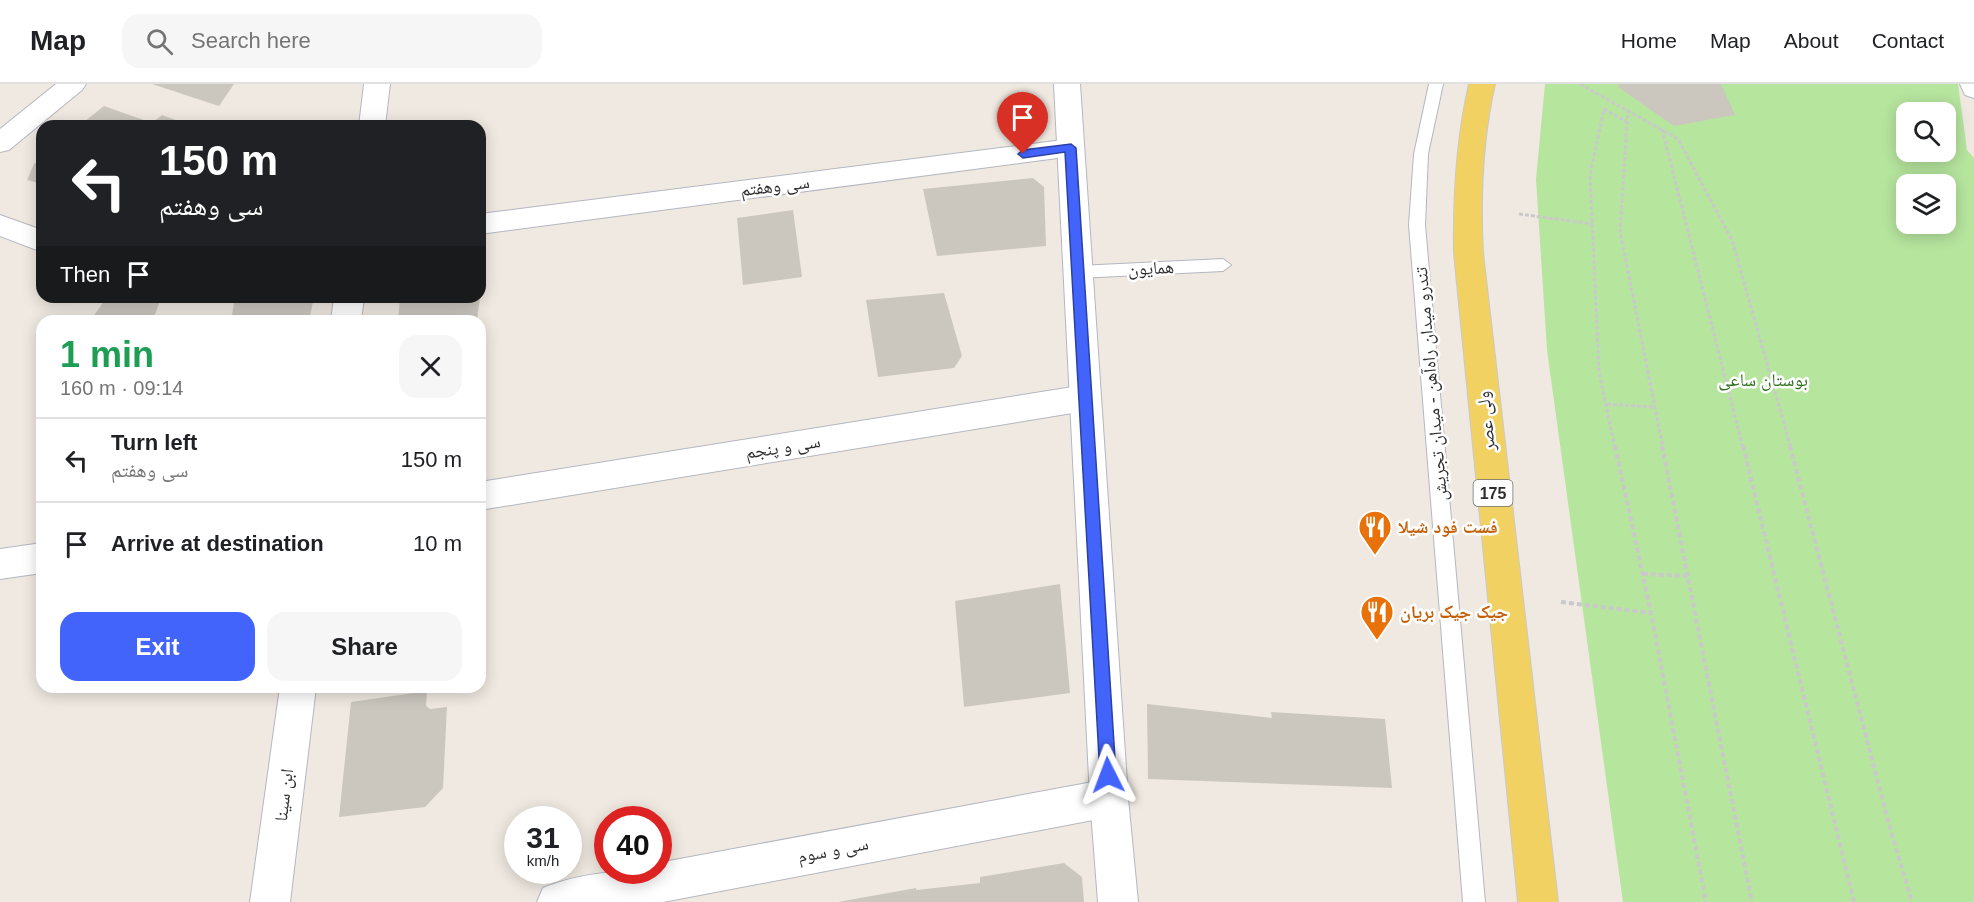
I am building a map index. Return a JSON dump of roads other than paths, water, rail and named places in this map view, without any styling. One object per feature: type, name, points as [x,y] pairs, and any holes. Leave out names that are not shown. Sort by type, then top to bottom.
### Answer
[{"type":"main road","name":"ولی عصر","points":[[1482,84],[1469,155],[1471,271],[1514,701],[1538,902]]},
{"type":"street","points":[[0,143],[73,84]]},
{"type":"street","points":[[373,120],[377,84]]},
{"type":"street","points":[[1067,84],[1109,798],[1118,902]]},
{"type":"street","points":[[1973,84],[1974,89]]},
{"type":"street","name":"سی وهفتم","points":[[486,223],[1071,148]]},
{"type":"street","points":[[0,225],[36,239]]},
{"type":"street","name":"سی و پنجم","points":[[486,495],[1085,398]]},
{"type":"street","points":[[0,564],[36,559]]},
{"type":"street","name":"ابن سینا","points":[[270,902],[297,693]]},
{"type":"street","name":"سی و سوم","points":[[557,902],[1109,798]]},
{"type":"lane","name":"تندرو میدان راه‌آهن - میدان تجریش","points":[[1436,84],[1424,125],[1418,160],[1417,225],[1474,902]]},
{"type":"lane","name":"همایون","points":[[1078,272],[1223,265]]},
{"type":"place","name":"فست فود شیلا","points":[[1375,556]]},
{"type":"place","name":"جیک جیک بریان","points":[[1377,641]]},
{"type":"park label","name":"بوستان ساعی","points":[[1763,380]]}]
